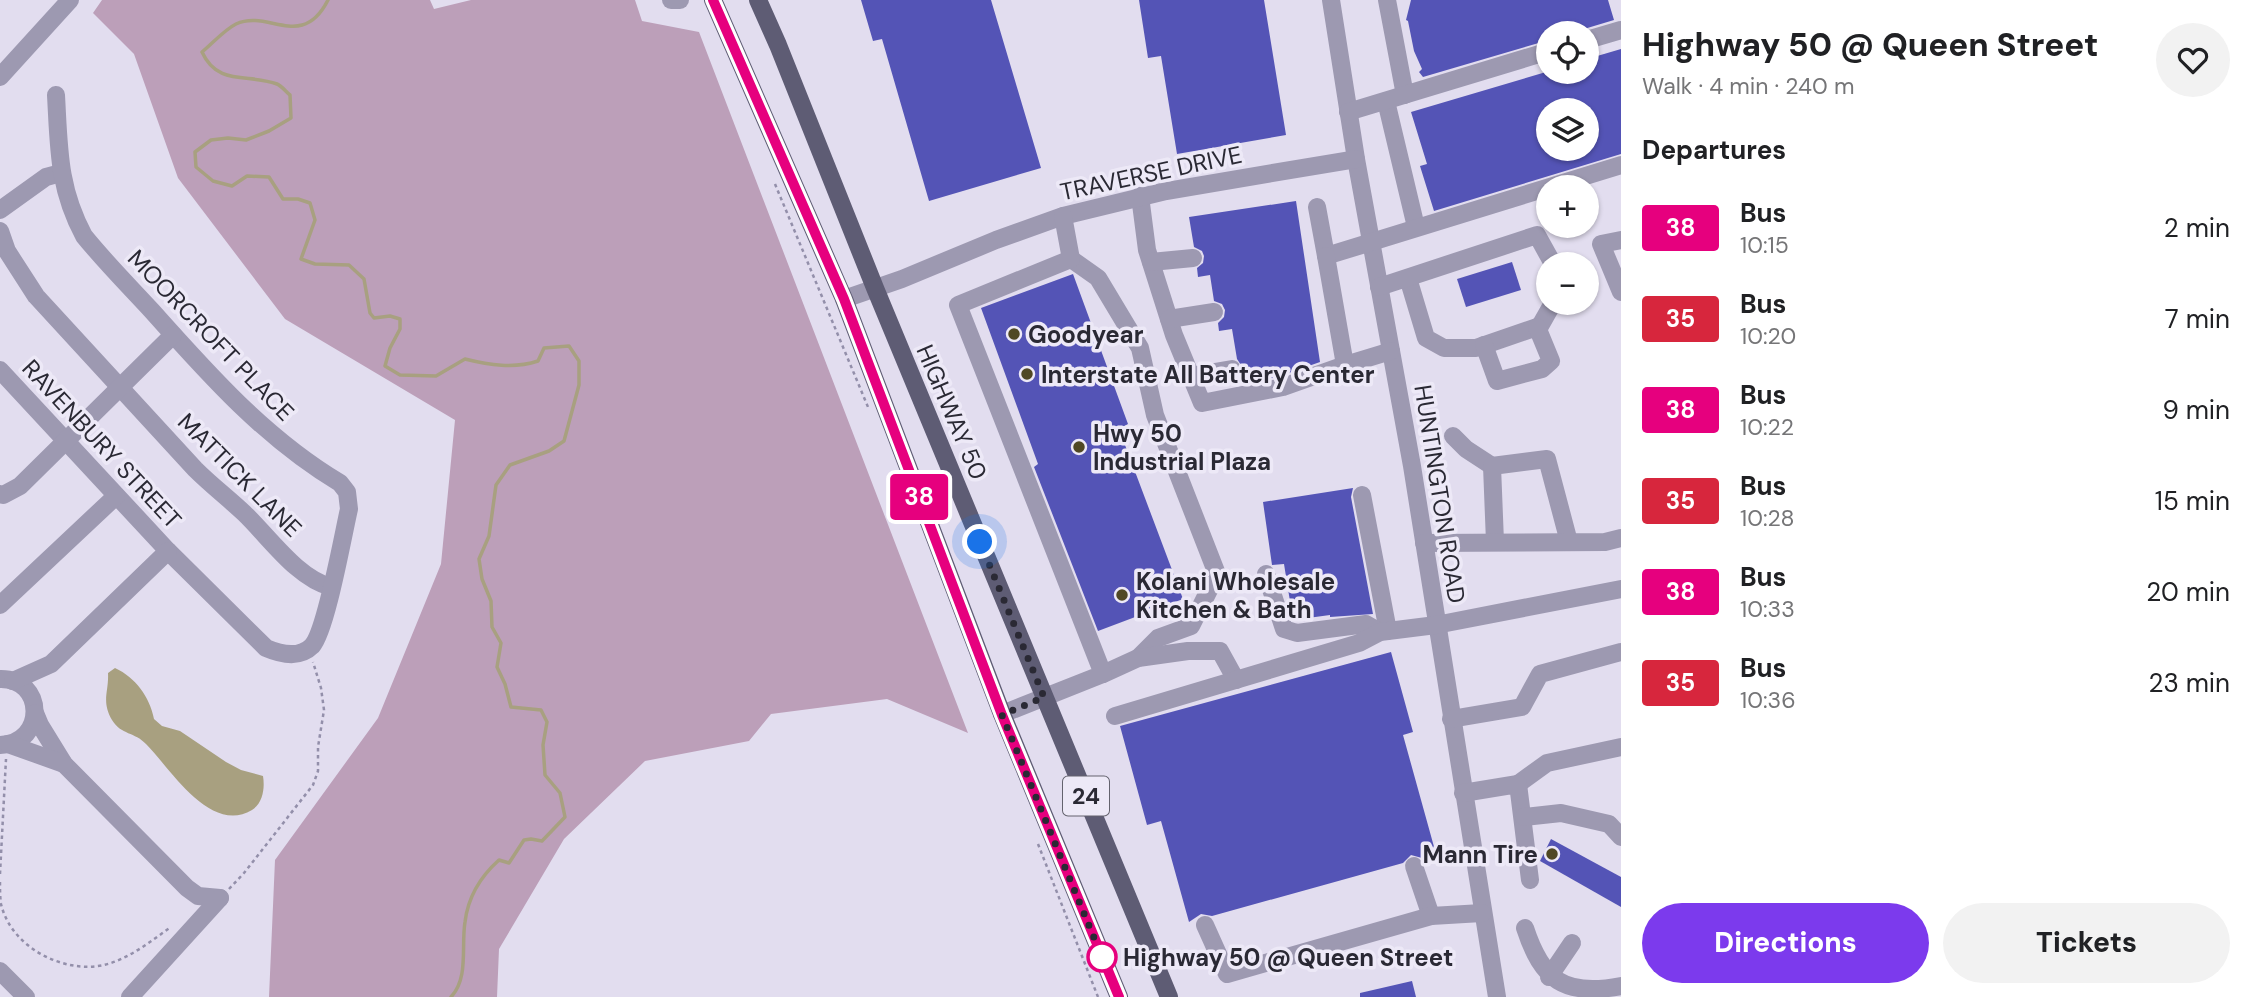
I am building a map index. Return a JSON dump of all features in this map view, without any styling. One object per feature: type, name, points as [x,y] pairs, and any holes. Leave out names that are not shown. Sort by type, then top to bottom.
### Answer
[{"type":"main road","name":"24","points":[[713,0],[844,299],[1002,715],[1115,994]]},
{"type":"main road","name":"HIGHWAY 50","points":[[759,1],[1044,697],[1169,993]]},
{"type":"street","points":[[0,78],[70,0]]},
{"type":"street","points":[[671,0],[680,0]]},
{"type":"street","name":"HUNTINGTON ROAD","points":[[1331,0],[1356,159],[1424,543],[1497,997]]},
{"type":"street","points":[[1387,0],[1405,95]]},
{"type":"street","points":[[1599,36],[1621,30]]},
{"type":"street","points":[[1348,112],[1536,55]]},
{"type":"street","name":"MOORCROFT PLACE","points":[[56,95],[61,173],[74,217],[84,236],[173,335],[266,431],[340,483],[347,492],[349,509],[322,627],[317,639],[308,649]]},
{"type":"street","points":[[1386,101],[1416,227]]},
{"type":"street","name":"TRAVERSE DRIVE","points":[[844,299],[1063,216],[1140,196],[1356,159]]},
{"type":"street","points":[[1326,256],[1621,165]]},
{"type":"street","points":[[0,210],[46,177],[61,173]]},
{"type":"street","points":[[1140,196],[1147,250],[1169,319],[1202,403],[1283,387],[1391,351]]},
{"type":"street","points":[[1317,207],[1345,365]]},
{"type":"street","points":[[1063,216],[1071,260],[1098,278],[1140,348],[1155,415],[1217,574],[1191,626],[1158,638],[1138,658]]},
{"type":"street","name":"MATTICK LANE","points":[[0,232],[8,251],[36,296],[216,491],[242,511],[309,578],[331,587]]},
{"type":"street","points":[[1379,288],[1537,236],[1546,252]]},
{"type":"street","points":[[1621,240],[1601,244],[1621,292]]},
{"type":"street","points":[[1151,262],[1193,258]]},
{"type":"street","points":[[1071,260],[958,304],[1103,674]]},
{"type":"street","points":[[1408,278],[1426,338],[1444,348],[1476,348],[1537,327],[1545,315]]},
{"type":"street","points":[[1169,319],[1214,312]]},
{"type":"street","points":[[1484,345],[1497,381],[1542,369],[1550,361],[1537,327]]},
{"type":"street","points":[[0,494],[20,486],[173,335]]},
{"type":"street","points":[[1191,376],[1232,369]]},
{"type":"street","name":"RAVENBURY STREET","points":[[0,370],[168,551]]},
{"type":"street","points":[[1453,436],[1466,449],[1492,466],[1547,459],[1569,542]]},
{"type":"street","points":[[1492,466],[1495,542]]},
{"type":"street","points":[[1362,495],[1384,632]]},
{"type":"street","points":[[0,605],[116,496]]},
{"type":"street","points":[[1424,543],[1605,542],[1621,538]]},
{"type":"street","points":[[6,680],[51,664],[168,551],[266,648],[291,654],[308,649]]},
{"type":"street","points":[[1266,574],[1284,629],[1297,633],[1366,624],[1384,632]]},
{"type":"street","points":[[1115,716],[1359,643],[1384,632],[1436,625],[1621,589]]},
{"type":"street","points":[[1002,715],[1138,658],[1188,651],[1220,651],[1236,680]]},
{"type":"street","points":[[1451,719],[1522,707],[1540,674],[1621,652]]},
{"type":"street","points":[[5,750],[19,741],[33,724],[35,707],[51,664]]},
{"type":"street","points":[[6,680],[22,685],[35,707],[40,725],[64,764],[187,888],[198,896],[220,898]]},
{"type":"street","points":[[1463,793],[1518,784],[1547,763],[1621,747]]},
{"type":"street","points":[[5,750],[64,764]]},
{"type":"street","points":[[1518,784],[1530,880]]},
{"type":"street","points":[[1524,817],[1561,813],[1609,824],[1621,837]]},
{"type":"street","points":[[1414,866],[1431,916]]},
{"type":"street","points":[[130,997],[220,898]]},
{"type":"street","points":[[1205,925],[1227,974],[1431,916],[1482,913]]},
{"type":"street","points":[[1525,928],[1532,948],[1549,977],[1563,987],[1608,990],[1621,986]]},
{"type":"street","points":[[1549,977],[1572,943]]},
{"type":"street","points":[[0,971],[26,997]]},
{"type":"path","points":[[773,178],[870,415]]},
{"type":"path","points":[[220,898],[244,873],[313,785],[318,771],[318,747],[324,709],[318,676],[308,649]]},
{"type":"path","points":[[0,874],[5,750]]},
{"type":"path","points":[[1034,835],[1098,997]]},
{"type":"path","points":[[0,882],[1,904],[16,933],[30,946],[59,963],[90,967],[121,959],[176,924]]},
{"type":"shaded area","points":[[102,0],[430,0],[434,9],[471,0],[635,0],[642,21],[699,32],[968,733],[887,699],[771,714],[749,741],[645,761],[564,839],[499,949],[497,997],[269,997],[275,860],[378,718],[441,564],[455,420],[285,319],[178,178],[134,54],[93,13]]},
{"type":"shaded area","points":[[115,668],[129,677],[140,689],[149,703],[154,719],[162,726],[180,731],[241,770],[263,776],[262,795],[256,807],[236,815],[221,814],[206,806],[179,782],[142,740],[116,725],[106,702],[108,673]]},
{"type":"building","points":[[861,0],[991,0],[1041,168],[929,201],[882,39],[873,41]]},
{"type":"building","points":[[1139,0],[1264,0],[1286,135],[1177,154],[1161,56],[1148,58]]},
{"type":"building","points":[[1411,0],[1608,0],[1614,20],[1599,24],[1599,21],[1536,21],[1536,44],[1423,77],[1419,72],[1422,69],[1406,20]]},
{"type":"building","points":[[1621,49],[1621,154],[1599,161],[1599,98],[1536,98],[1536,161],[1598,161],[1552,175],[1536,175],[1536,180],[1434,211],[1420,166],[1427,164],[1411,112],[1536,75],[1536,84],[1599,84],[1599,55]]},
{"type":"building","points":[[1296,201],[1320,362],[1280,376],[1241,384],[1243,368],[1237,359],[1232,329],[1219,331],[1218,323],[1224,317],[1225,310],[1222,304],[1214,301],[1210,275],[1198,277],[1197,268],[1203,263],[1204,256],[1202,251],[1194,247],[1189,217]]},
{"type":"building","points":[[1512,262],[1521,290],[1466,307],[1457,279]]},
{"type":"building","name":"Hwy 50 Industrial Plaza","points":[[1073,274],[1128,424],[1119,429],[1183,599],[1098,631],[1034,467],[1038,464],[981,308]]},
{"type":"building","points":[[1353,488],[1351,497],[1373,614],[1330,615],[1293,620],[1284,564],[1272,565],[1263,502]]},
{"type":"building","points":[[1391,652],[1413,732],[1403,735],[1436,854],[1422,858],[1411,855],[1403,863],[1212,916],[1201,914],[1189,922],[1161,821],[1147,825],[1120,726]]},
{"type":"building","points":[[1551,839],[1621,877],[1621,907],[1540,861]]},
{"type":"building","points":[[1412,981],[1416,997],[1360,997],[1360,993]]},
{"type":"waterway","points":[[328,0],[318,15],[307,23],[296,26],[261,21],[236,24],[202,52],[209,63],[225,75],[281,86],[290,95],[291,118],[246,140],[211,140],[195,152],[196,167],[213,181],[232,186],[247,176],[269,177],[283,199],[298,199],[310,203],[315,220],[301,259],[315,264],[349,265],[364,279],[370,313],[374,318],[390,316],[400,319],[400,329],[390,348],[385,366],[400,375],[436,376],[465,359],[520,365],[538,361],[544,348],[569,346],[579,361],[579,385],[564,441],[549,451],[510,465],[496,485],[489,536],[479,559],[482,579],[491,601],[492,627],[501,643],[497,667],[511,707],[541,710],[547,722],[543,745],[545,775],[560,793],[565,817],[542,841],[524,840],[509,863],[499,860],[481,880],[467,913],[462,971],[457,989],[451,997]]},
{"type":"bus line","name":"38","points":[[713,0],[844,299],[1002,715],[1119,997]]},
{"type":"place","name":"Goodyear","points":[[1014,334]]},
{"type":"place","name":"Interstate All Battery Center","points":[[1027,374]]},
{"type":"place","name":"Hwy 50 Industrial Plaza","points":[[1079,447]]},
{"type":"place","name":"Kolani Wholesale Kitchen & Bath","points":[[1122,595]]},
{"type":"place","name":"Mann Tire","points":[[1552,854]]},
{"type":"place","name":"Highway 50 @ Queen Street","points":[[1102,957]]},
{"type":"route","points":[[980,542],[1044,697],[1002,715],[1102,957]]}]
